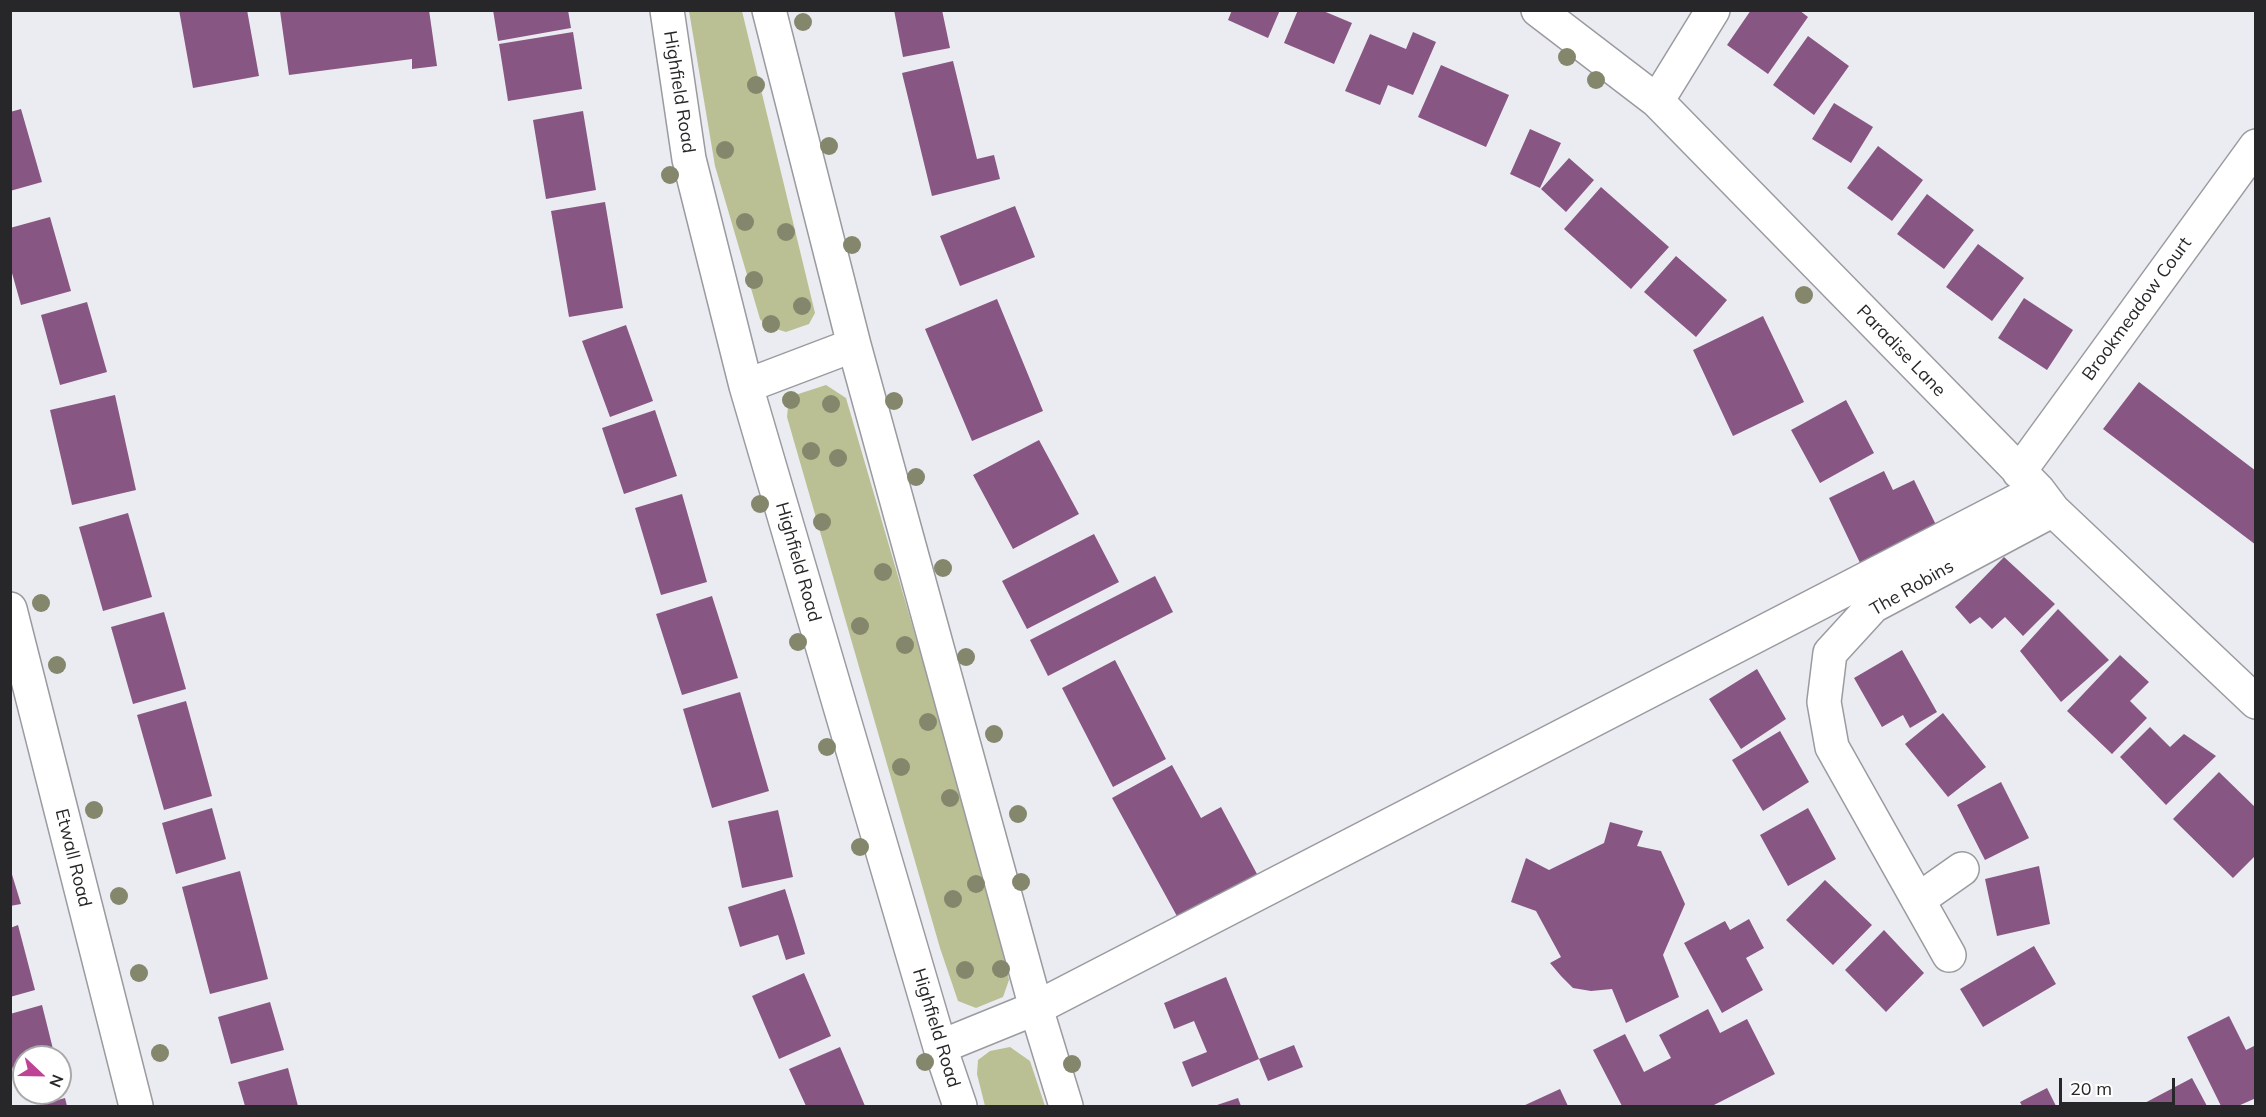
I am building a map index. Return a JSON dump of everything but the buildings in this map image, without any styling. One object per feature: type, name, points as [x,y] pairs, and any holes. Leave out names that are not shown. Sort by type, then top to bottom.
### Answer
[{"type":"street","name":"Highfield Road","points":[[667,10],[689,159],[746,386],[940,1047],[960,1107]]},
{"type":"street","points":[[770,10],[854,345],[1036,1008],[1066,1107]]},
{"type":"street","name":"Paradise Lane","points":[[1538,10],[1657,101],[2037,491],[2256,702]]},
{"type":"street","points":[[1657,101],[1713,10]]},
{"type":"street","name":"Brookmeadow Court","points":[[2037,491],[2256,146]]},
{"type":"street","points":[[746,386],[854,345]]},
{"type":"street","points":[[940,1047],[1036,1008],[2037,491]]},
{"type":"street","name":"The Robins","points":[[1949,955],[1832,747],[1824,702],[1830,653],[1873,606],[2037,491]]},
{"type":"street","name":"Etwall Road","points":[[10,609],[136,1107]]},
{"type":"street","points":[[1918,900],[1962,869]]},
{"type":"green space","points":[[689,11],[742,11],[815,313],[809,324],[786,332],[766,326],[760,319],[715,166]]},
{"type":"green space","points":[[826,385],[846,398],[986,878],[1009,980],[1003,997],[976,1008],[958,1001],[940,948],[787,417],[789,397]]},
{"type":"green space","points":[[1010,1047],[1030,1061],[1045,1106],[985,1106],[977,1074],[978,1060],[990,1051]]}]
